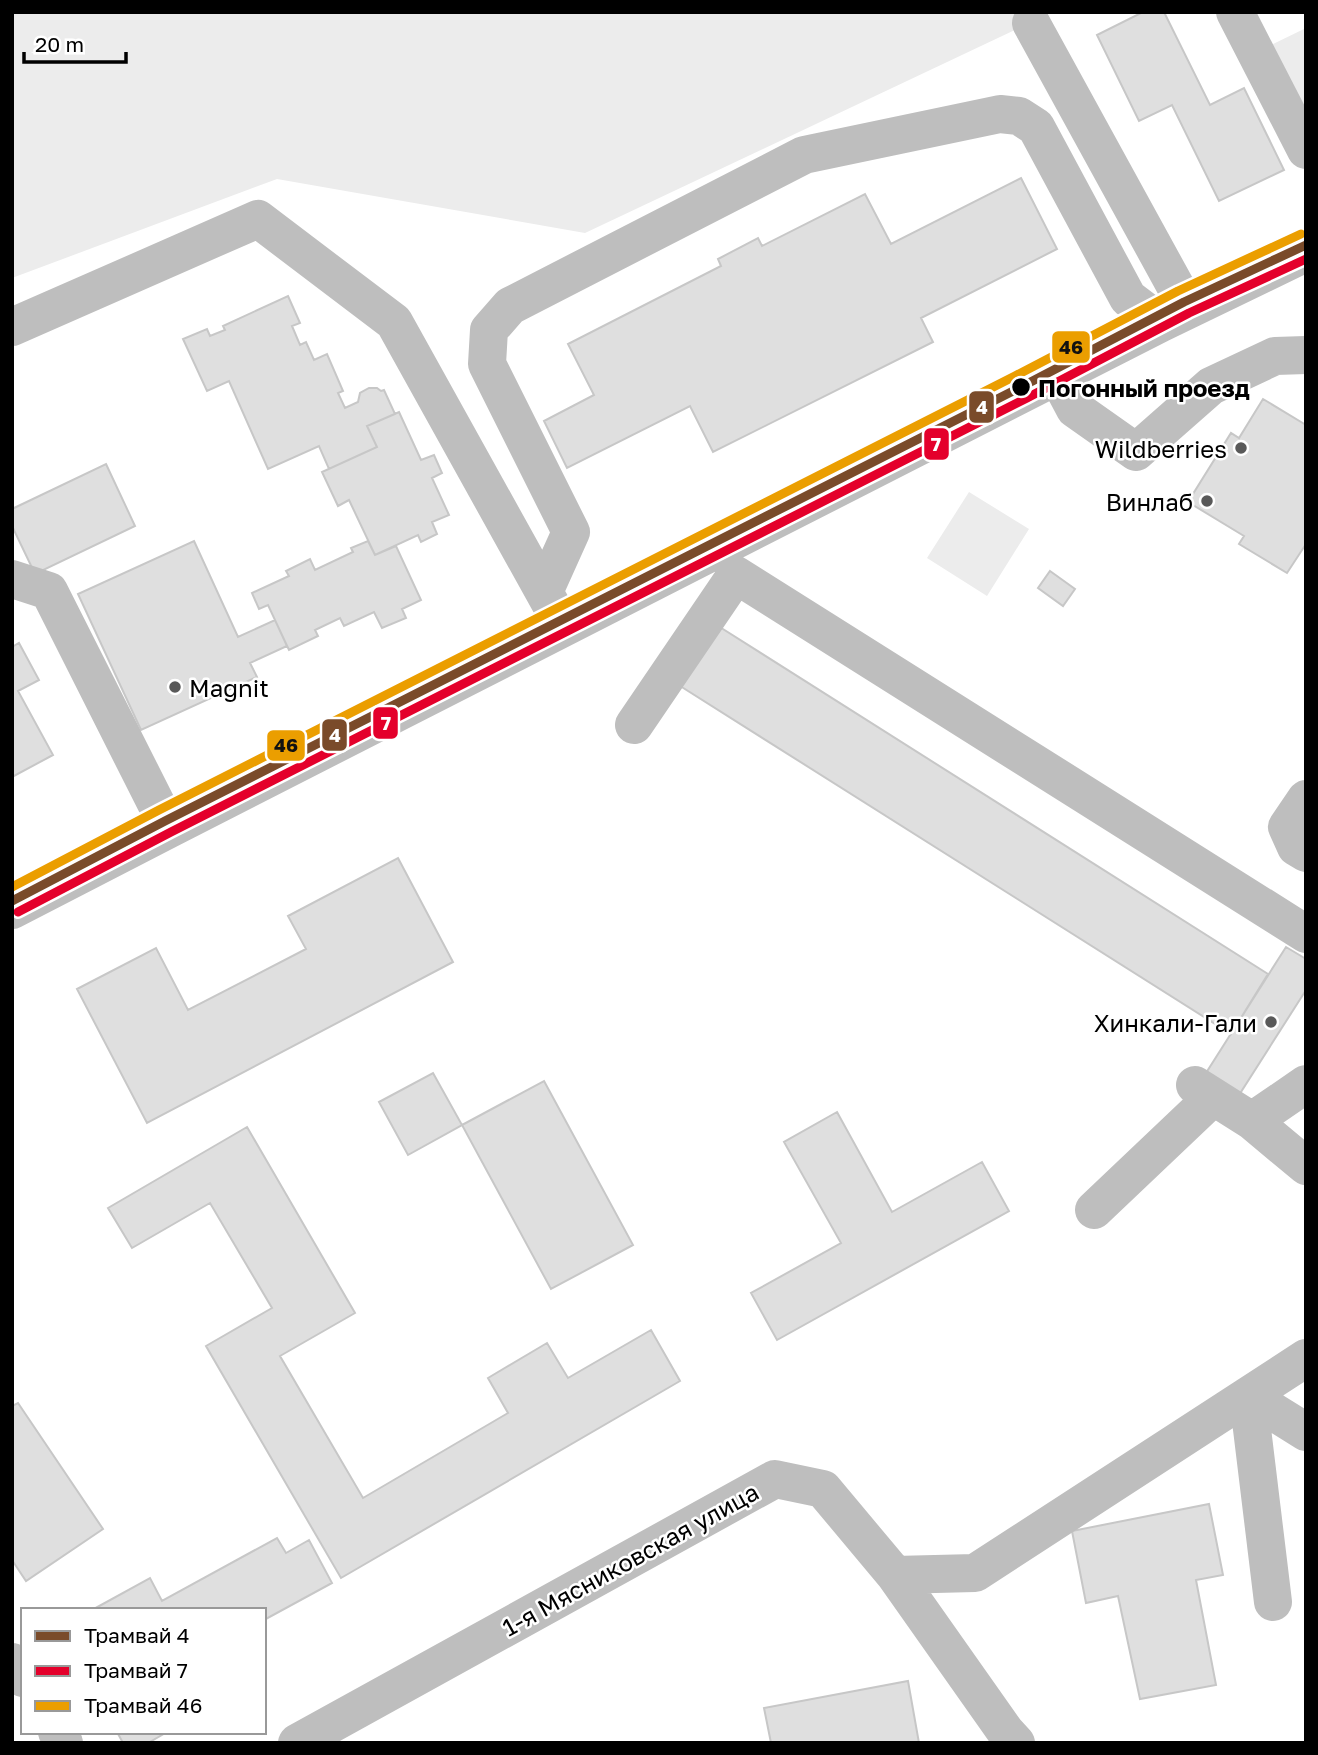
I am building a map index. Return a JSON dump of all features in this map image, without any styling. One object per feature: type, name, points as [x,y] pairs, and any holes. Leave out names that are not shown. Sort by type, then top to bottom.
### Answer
[{"type":"street","points":[[1236,12],[1306,150]]},
{"type":"street","points":[[1031,23],[1174,316]]},
{"type":"street","points":[[544,592],[571,532],[487,364],[489,330],[510,306],[804,155],[1000,114],[1019,116],[1036,127],[1128,298],[1174,316]]},
{"type":"street","points":[[12,327],[258,219],[394,323],[564,628]]},
{"type":"street","points":[[12,910],[1174,316],[1306,253]]},
{"type":"street","points":[[1058,377],[1076,410],[1136,452],[1211,386],[1275,356],[1306,355]]},
{"type":"street","points":[[634,724],[736,575],[1306,934]]},
{"type":"street","points":[[12,579],[49,591],[169,829]]},
{"type":"street","points":[[1306,799],[1287,827],[1296,847],[1306,853]]},
{"type":"street","points":[[1252,1121],[1306,1084]]},
{"type":"street","points":[[1094,1210],[1204,1091],[1252,1121],[1306,1166]]},
{"type":"street","points":[[895,1575],[975,1573],[1306,1358]]},
{"type":"street","points":[[1248,1396],[1306,1432]]},
{"type":"street","points":[[1248,1396],[1273,1602]]},
{"type":"street","name":"1-я Мясниковская улица","points":[[297,1743],[775,1479],[823,1489],[895,1575],[1016,1743]]},
{"type":"shaded area","points":[[12,12],[1053,12],[585,233],[277,179],[12,278]]},
{"type":"shaded area","points":[[1306,28],[1306,122],[1269,46]]},
{"type":"shaded area","points":[[969,492],[1029,529],[987,596],[927,558]]},
{"type":"building","points":[[1143,12],[1164,12],[1210,105],[1244,88],[1284,170],[1219,201],[1172,105],[1139,121],[1097,35]]},
{"type":"building","points":[[1021,178],[1057,249],[921,318],[933,342],[713,452],[690,406],[567,468],[544,421],[594,395],[568,344],[721,266],[718,259],[758,238],[762,246],[865,194],[891,244]]},
{"type":"building","points":[[288,296],[300,323],[292,326],[300,345],[306,342],[314,360],[327,354],[343,391],[338,393],[345,408],[358,402],[360,393],[369,388],[377,388],[384,390],[395,414],[367,426],[377,447],[329,469],[319,446],[268,469],[229,381],[207,391],[183,339],[207,329],[210,336],[225,330],[223,326]]},
{"type":"building","points":[[1263,399],[1306,425],[1306,544],[1287,573],[1239,544],[1244,536],[1188,502],[1231,433],[1239,438]]},
{"type":"building","points":[[399,412],[421,460],[434,455],[442,473],[432,478],[449,515],[432,522],[437,534],[421,542],[418,535],[375,555],[349,500],[338,506],[322,472],[377,447],[367,426]]},
{"type":"building","points":[[106,464],[135,526],[35,574],[12,526],[12,509]]},
{"type":"building","points":[[194,541],[238,637],[275,620],[287,646],[250,663],[257,677],[141,730],[78,594]]},
{"type":"building","points":[[368,541],[375,555],[396,546],[421,600],[402,609],[406,618],[382,628],[374,612],[344,626],[340,618],[315,630],[318,636],[289,650],[268,605],[259,609],[252,593],[289,576],[286,571],[310,559],[315,570],[353,552],[351,548]]},
{"type":"building","points":[[1050,571],[1075,589],[1063,606],[1038,588]]},
{"type":"building","points":[[715,624],[1268,974],[1231,1034],[677,684]]},
{"type":"building","points":[[19,643],[39,680],[18,691],[53,755],[12,777],[12,647]]},
{"type":"building","points":[[398,858],[453,962],[147,1123],[77,989],[156,948],[188,1010],[306,949],[288,916]]},
{"type":"building","points":[[1286,947],[1306,959],[1306,990],[1239,1095],[1206,1073]]},
{"type":"building","points":[[433,1073],[462,1125],[408,1155],[379,1102]]},
{"type":"building","points":[[544,1081],[633,1245],[551,1289],[462,1125]]},
{"type":"building","points":[[837,1112],[892,1212],[982,1162],[1009,1211],[777,1340],[751,1293],[841,1243],[784,1142]]},
{"type":"building","points":[[247,1127],[355,1313],[280,1356],[363,1498],[508,1413],[488,1378],[547,1343],[568,1378],[651,1330],[680,1381],[341,1578],[206,1346],[272,1308],[210,1203],[132,1248],[108,1208]]},
{"type":"building","points":[[18,1403],[103,1529],[26,1581],[12,1560],[12,1406]]},
{"type":"building","points":[[1209,1504],[1223,1575],[1196,1580],[1216,1685],[1140,1699],[1118,1596],[1086,1603],[1072,1531]]},
{"type":"building","points":[[277,1538],[286,1553],[309,1540],[332,1583],[266,1619],[266,1608],[96,1608],[150,1578],[162,1601]]},
{"type":"building","points":[[908,1681],[919,1743],[771,1743],[764,1708]]},
{"type":"building","points":[[118,1734],[164,1734],[148,1743],[123,1743]]},
{"type":"tram line","name":"46","points":[[12,887],[1178,291],[1301,234]]},
{"type":"tram line","name":"4","points":[[12,901],[1184,302],[1306,245]]},
{"type":"tram line","name":"7","points":[[18,912],[1189,313],[1306,259]]},
{"type":"place","name":"Погонный проезд","points":[[1021,387]]},
{"type":"place","name":"Wildberries","points":[[1241,448]]},
{"type":"place","name":"Винлаб","points":[[1207,501]]},
{"type":"place","name":"Magnit","points":[[175,687]]},
{"type":"place","name":"Хинкали-Гали","points":[[1271,1022]]}]
